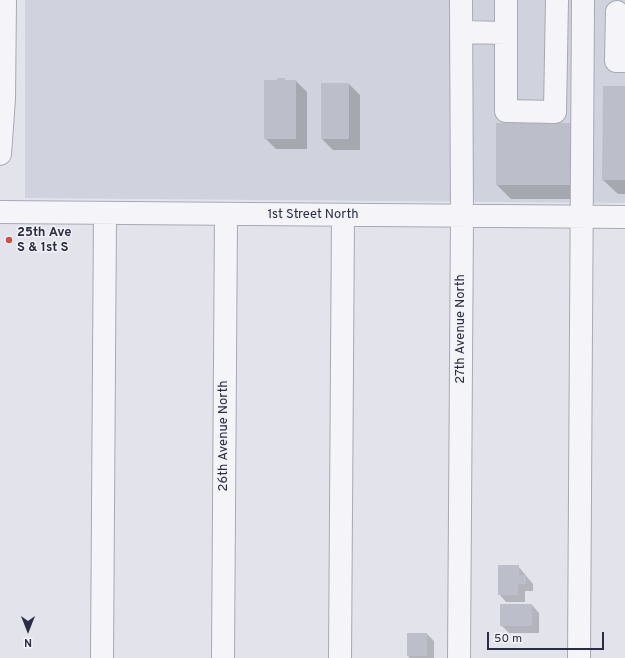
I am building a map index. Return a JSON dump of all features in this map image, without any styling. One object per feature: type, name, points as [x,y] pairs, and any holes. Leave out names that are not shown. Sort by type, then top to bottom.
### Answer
[{"type":"street","points":[[0,154],[4,106],[4,0]]},
{"type":"street","name":"27th Avenue North","points":[[459,658],[462,216],[461,0]]},
{"type":"street","points":[[506,0],[506,112],[555,112],[557,0]]},
{"type":"street","points":[[579,658],[584,62],[583,6],[621,12],[620,61],[584,62]]},
{"type":"street","points":[[461,32],[506,33]]},
{"type":"street","name":"1st Street North","points":[[0,212],[625,217]]},
{"type":"street","points":[[102,658],[105,213]]},
{"type":"street","name":"26th Avenue North","points":[[223,658],[226,214]]},
{"type":"street","points":[[340,658],[343,215]]},
{"type":"shaded area","points":[[25,0],[625,0],[625,203],[25,198]]},
{"type":"building","points":[[277,78],[296,80],[296,139],[264,139],[264,80],[277,80]]},
{"type":"building","points":[[321,83],[349,83],[349,139],[321,139]]},
{"type":"building","points":[[603,86],[625,86],[625,180],[602,180]]},
{"type":"building","points":[[496,123],[574,123],[574,185],[496,185]]},
{"type":"building","points":[[498,565],[519,565],[519,575],[526,575],[526,584],[518,584],[518,595],[498,595]]},
{"type":"building","points":[[500,604],[532,604],[532,626],[500,626]]},
{"type":"building","points":[[407,633],[427,633],[427,656],[407,656]]},
{"type":"place","name":"25th Ave S & 1st S","points":[[9,240]]}]
